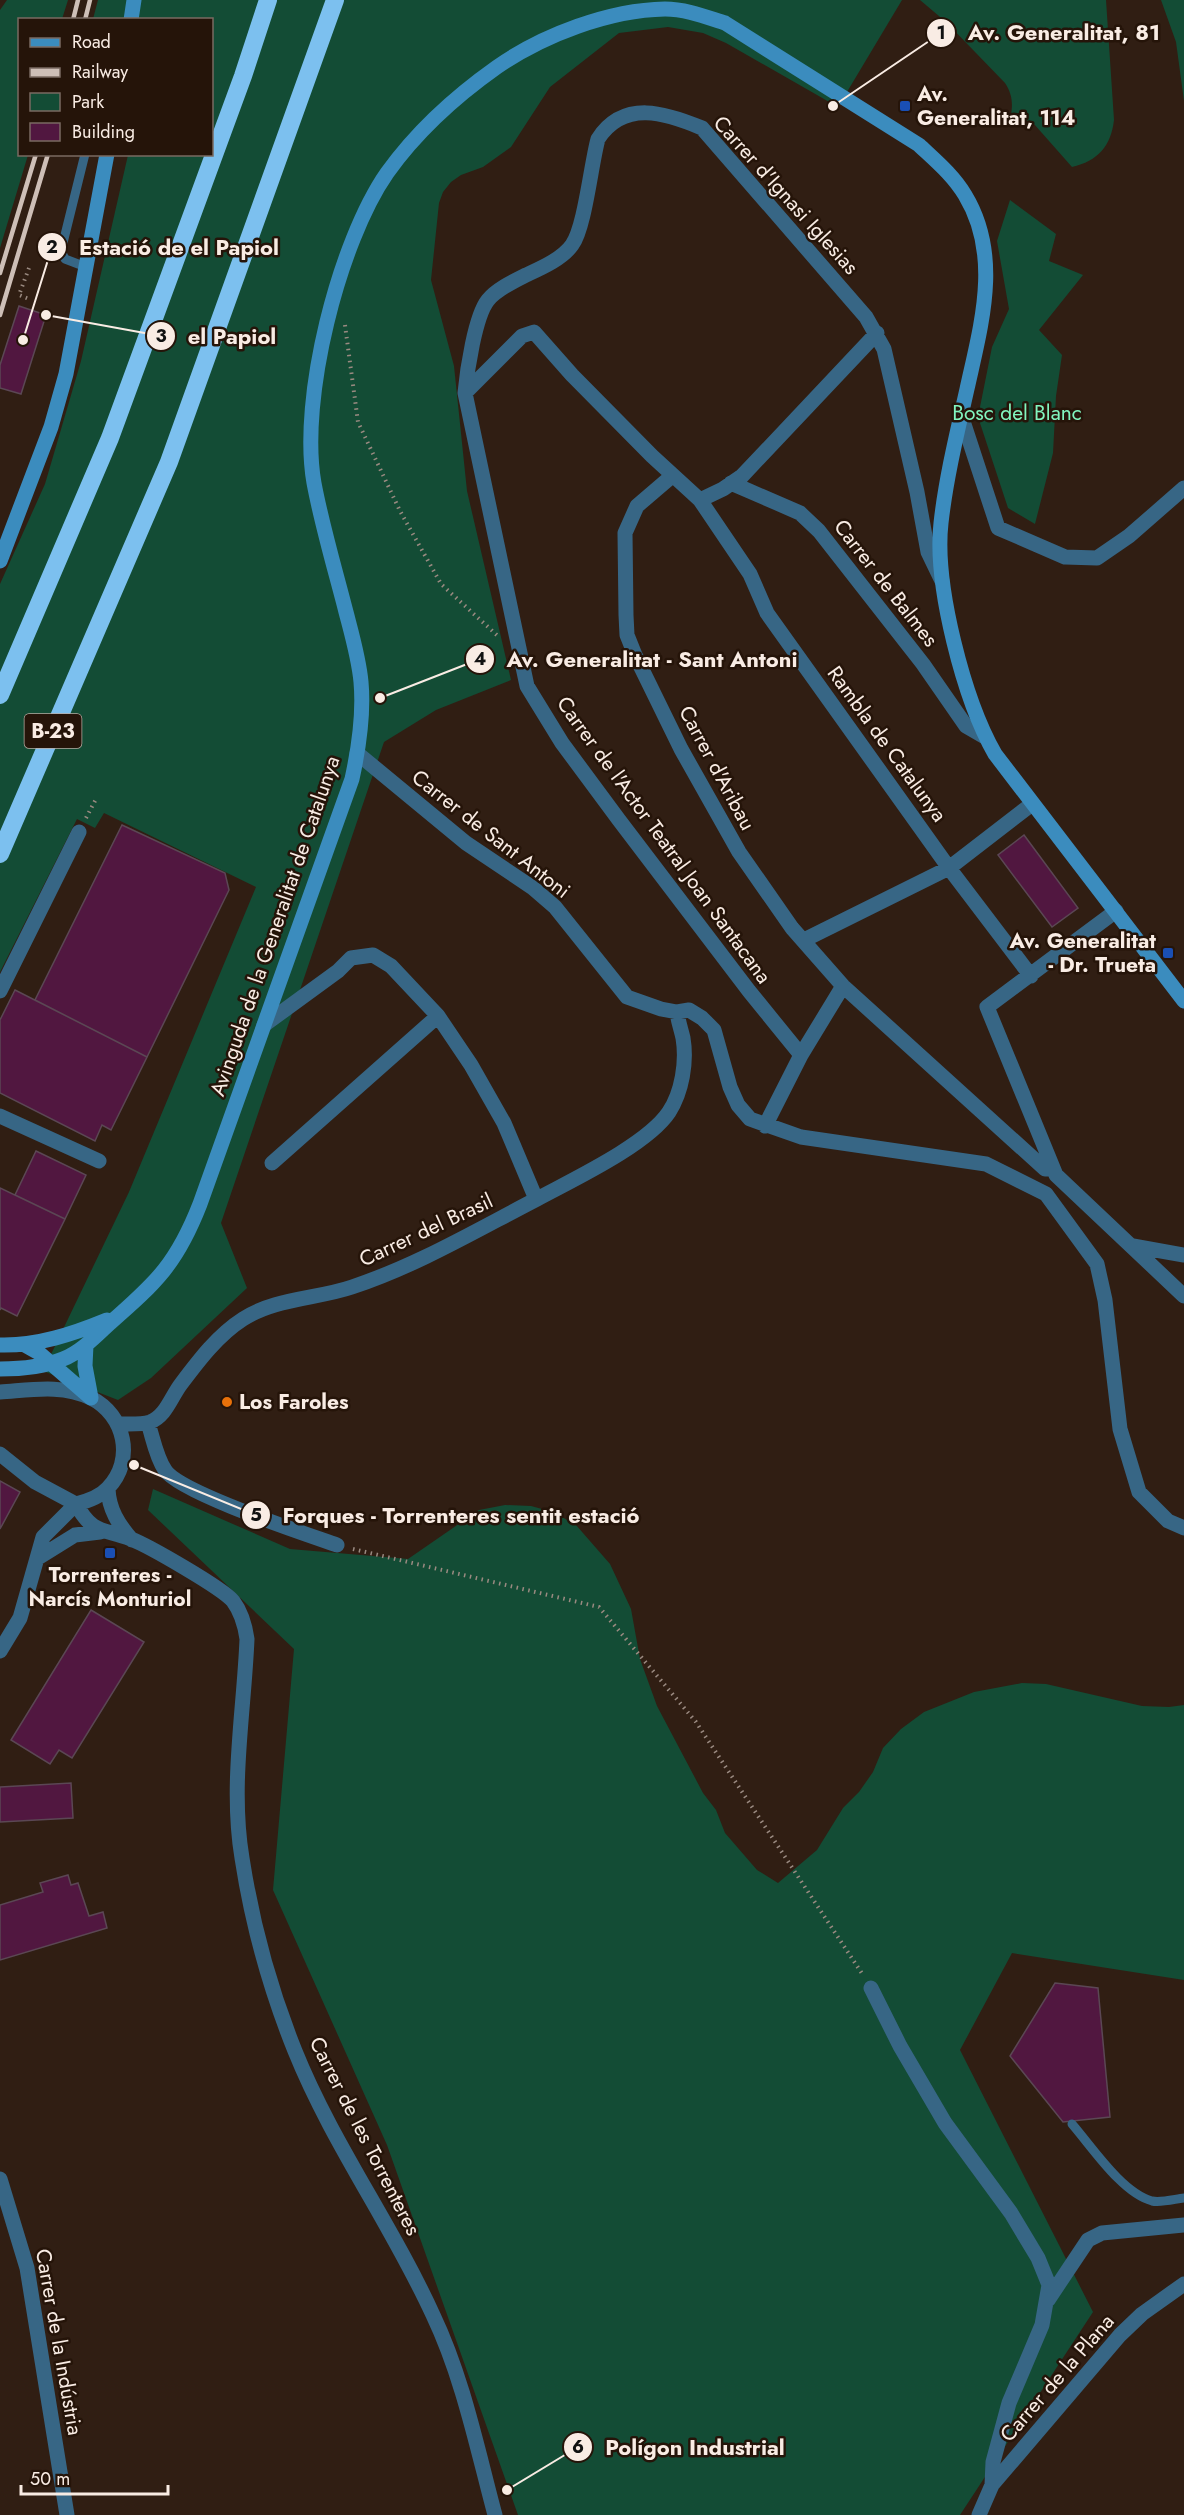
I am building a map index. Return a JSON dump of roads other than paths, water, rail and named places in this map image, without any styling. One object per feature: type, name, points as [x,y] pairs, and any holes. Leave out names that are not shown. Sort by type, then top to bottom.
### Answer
[{"type":"highway","name":"B-23","points":[[0,695],[110,438],[239,87],[268,0]]},
{"type":"highway","name":"B-23","points":[[0,854],[169,462],[335,0]]},
{"type":"street","points":[[131,18],[134,0]]},
{"type":"street","name":"Avinguda de la Generalitat de Catalunya","points":[[0,1369],[51,1363],[65,1358],[86,1345],[159,1279],[189,1234],[334,832],[357,753],[361,727],[361,680],[352,634],[318,503],[310,450],[311,420],[322,348],[347,258],[364,214],[386,175],[413,140],[444,110],[479,80],[511,57],[548,38],[585,24],[631,13],[666,9],[697,14],[725,23],[919,145],[946,169],[965,196],[976,218],[987,274],[985,306],[961,415],[941,524],[942,581],[956,644],[985,737],[995,754],[1184,1001]]},
{"type":"street","name":"Carrer d'Ignasi Iglesias","points":[[465,393],[467,369],[477,329],[488,300],[500,290],[571,247],[577,237],[598,139],[605,129],[618,119],[650,112],[672,116],[702,128],[867,317],[877,333],[884,349],[917,492],[928,552],[942,581]]},
{"type":"street","points":[[0,561],[51,428],[66,374],[107,156]]},
{"type":"street","points":[[465,393],[522,336],[534,332],[572,375],[672,476],[700,500],[742,476],[877,333]]},
{"type":"street","name":"Carrer de l'Actor Teatral Joan Santacana","points":[[465,393],[527,686],[562,742],[748,991],[801,1055]]},
{"type":"street","points":[[961,415],[998,528],[1065,557],[1097,558],[1129,536],[1184,488]]},
{"type":"street","name":"Carrer d'Aribau","points":[[672,476],[637,506],[625,533],[627,635],[670,729],[722,825],[785,918],[843,986],[1046,1169],[1057,1175],[1184,1296]]},
{"type":"street","name":"Carrer de Balmes","points":[[731,483],[800,513],[819,531],[923,664],[966,726],[985,737]]},
{"type":"street","name":"Rambla de Catalunya","points":[[700,500],[750,574],[767,613],[949,867],[1031,976]]},
{"type":"street","name":"Carrer de Sant Antoni","points":[[357,753],[458,837],[533,888],[574,930],[627,997],[644,1005],[677,1011],[689,1010],[702,1018],[714,1030],[730,1087],[738,1105],[750,1119],[801,1137],[987,1164],[1027,1182],[1046,1194]]},
{"type":"street","points":[[804,940],[949,867],[1032,804]]},
{"type":"street","points":[[0,991],[79,832]]},
{"type":"street","points":[[1116,911],[987,1007],[1057,1175],[1046,1194],[1097,1264],[1105,1300],[1120,1429],[1139,1492],[1168,1521],[1184,1528]]},
{"type":"street","points":[[264,1025],[338,971],[351,958],[373,955],[392,966],[438,1016],[471,1065],[504,1123],[536,1199]]},
{"type":"street","points":[[765,1126],[801,1055],[843,986]]},
{"type":"street","name":"Carrer del Brasil","points":[[148,1423],[161,1415],[179,1387],[218,1338],[244,1318],[272,1306],[349,1288],[395,1272],[445,1249],[586,1174],[656,1129],[669,1113],[677,1097],[684,1068],[683,1039],[677,1011]]},
{"type":"street","points":[[272,1163],[438,1016]]},
{"type":"street","points":[[0,1116],[99,1161]]},
{"type":"street","points":[[1133,1246],[1184,1255]]},
{"type":"street","name":"Avinguda de la Generalitat de Catalunya","points":[[0,1345],[23,1344],[80,1331],[120,1314]]},
{"type":"street","points":[[0,1651],[20,1618],[43,1537],[76,1504],[94,1499],[108,1489],[116,1478],[123,1460],[124,1447],[118,1424],[108,1411],[51,1363],[23,1344]]},
{"type":"street","points":[[86,1345],[85,1366],[91,1398]]},
{"type":"street","points":[[0,1392],[57,1388],[91,1398]]},
{"type":"street","points":[[118,1424],[148,1423],[160,1462],[166,1472],[176,1480],[230,1506],[337,1545]]},
{"type":"street","points":[[0,1454],[35,1482],[76,1504],[84,1518],[100,1532]]},
{"type":"street","name":"Carrer de les Torrenteres","points":[[108,1489],[108,1501],[114,1515],[132,1540]]},
{"type":"street","points":[[38,1558],[75,1535],[100,1532]]},
{"type":"street","name":"Carrer de les Torrenteres","points":[[100,1532],[132,1540],[221,1590],[236,1606],[245,1625],[245,1680],[237,1812],[241,1857],[255,1924],[274,1992],[295,2052],[434,2315],[451,2358],[472,2424],[495,2515]]},
{"type":"street","points":[[871,1988],[900,2046],[945,2124],[1011,2213],[1038,2258],[1049,2285],[1042,2325],[1009,2403],[993,2462],[992,2485]]},
{"type":"street","name":"Carrer de la Indústria","points":[[0,2179],[27,2268],[67,2515]]},
{"type":"street","points":[[1046,2302],[1088,2240],[1102,2233],[1184,2225]]},
{"type":"street","name":"Carrer de la Plana","points":[[979,2515],[992,2485],[1120,2335],[1142,2314],[1184,2284]]},
{"type":"lane","points":[[85,156],[61,251],[64,259],[86,267]]},
{"type":"lane","points":[[1072,2124],[1123,2183],[1136,2194],[1153,2202],[1184,2198]]},
{"type":"railway","points":[[74,18],[78,0]]},
{"type":"railway","points":[[86,18],[90,0]]},
{"type":"railway","points":[[0,273],[35,156]]},
{"type":"railway","points":[[0,315],[47,156]]},
{"type":"place","name":"Av. Generalitat, 81","points":[[833,106]]},
{"type":"place","name":"Av. Generalitat, 114","points":[[905,106]]},
{"type":"place","name":"el Papiol","points":[[46,315]]},
{"type":"place","name":"Estació de el Papiol","points":[[23,340]]},
{"type":"place","name":"Av. Generalitat - Sant Antoni","points":[[380,698]]},
{"type":"place","name":"Av. Generalitat - Dr. Trueta","points":[[1168,953]]},
{"type":"place","name":"Los Faroles","points":[[227,1402]]},
{"type":"place","name":"Forques - Torrenteres sentit estació","points":[[134,1465]]},
{"type":"place","name":"Torrenteres - Narcís Monturiol","points":[[110,1553]]},
{"type":"place","name":"Polígon Industrial","points":[[507,2490]]},
{"type":"park label","name":"Bosc del Blanc","points":[[1017,413]]}]
